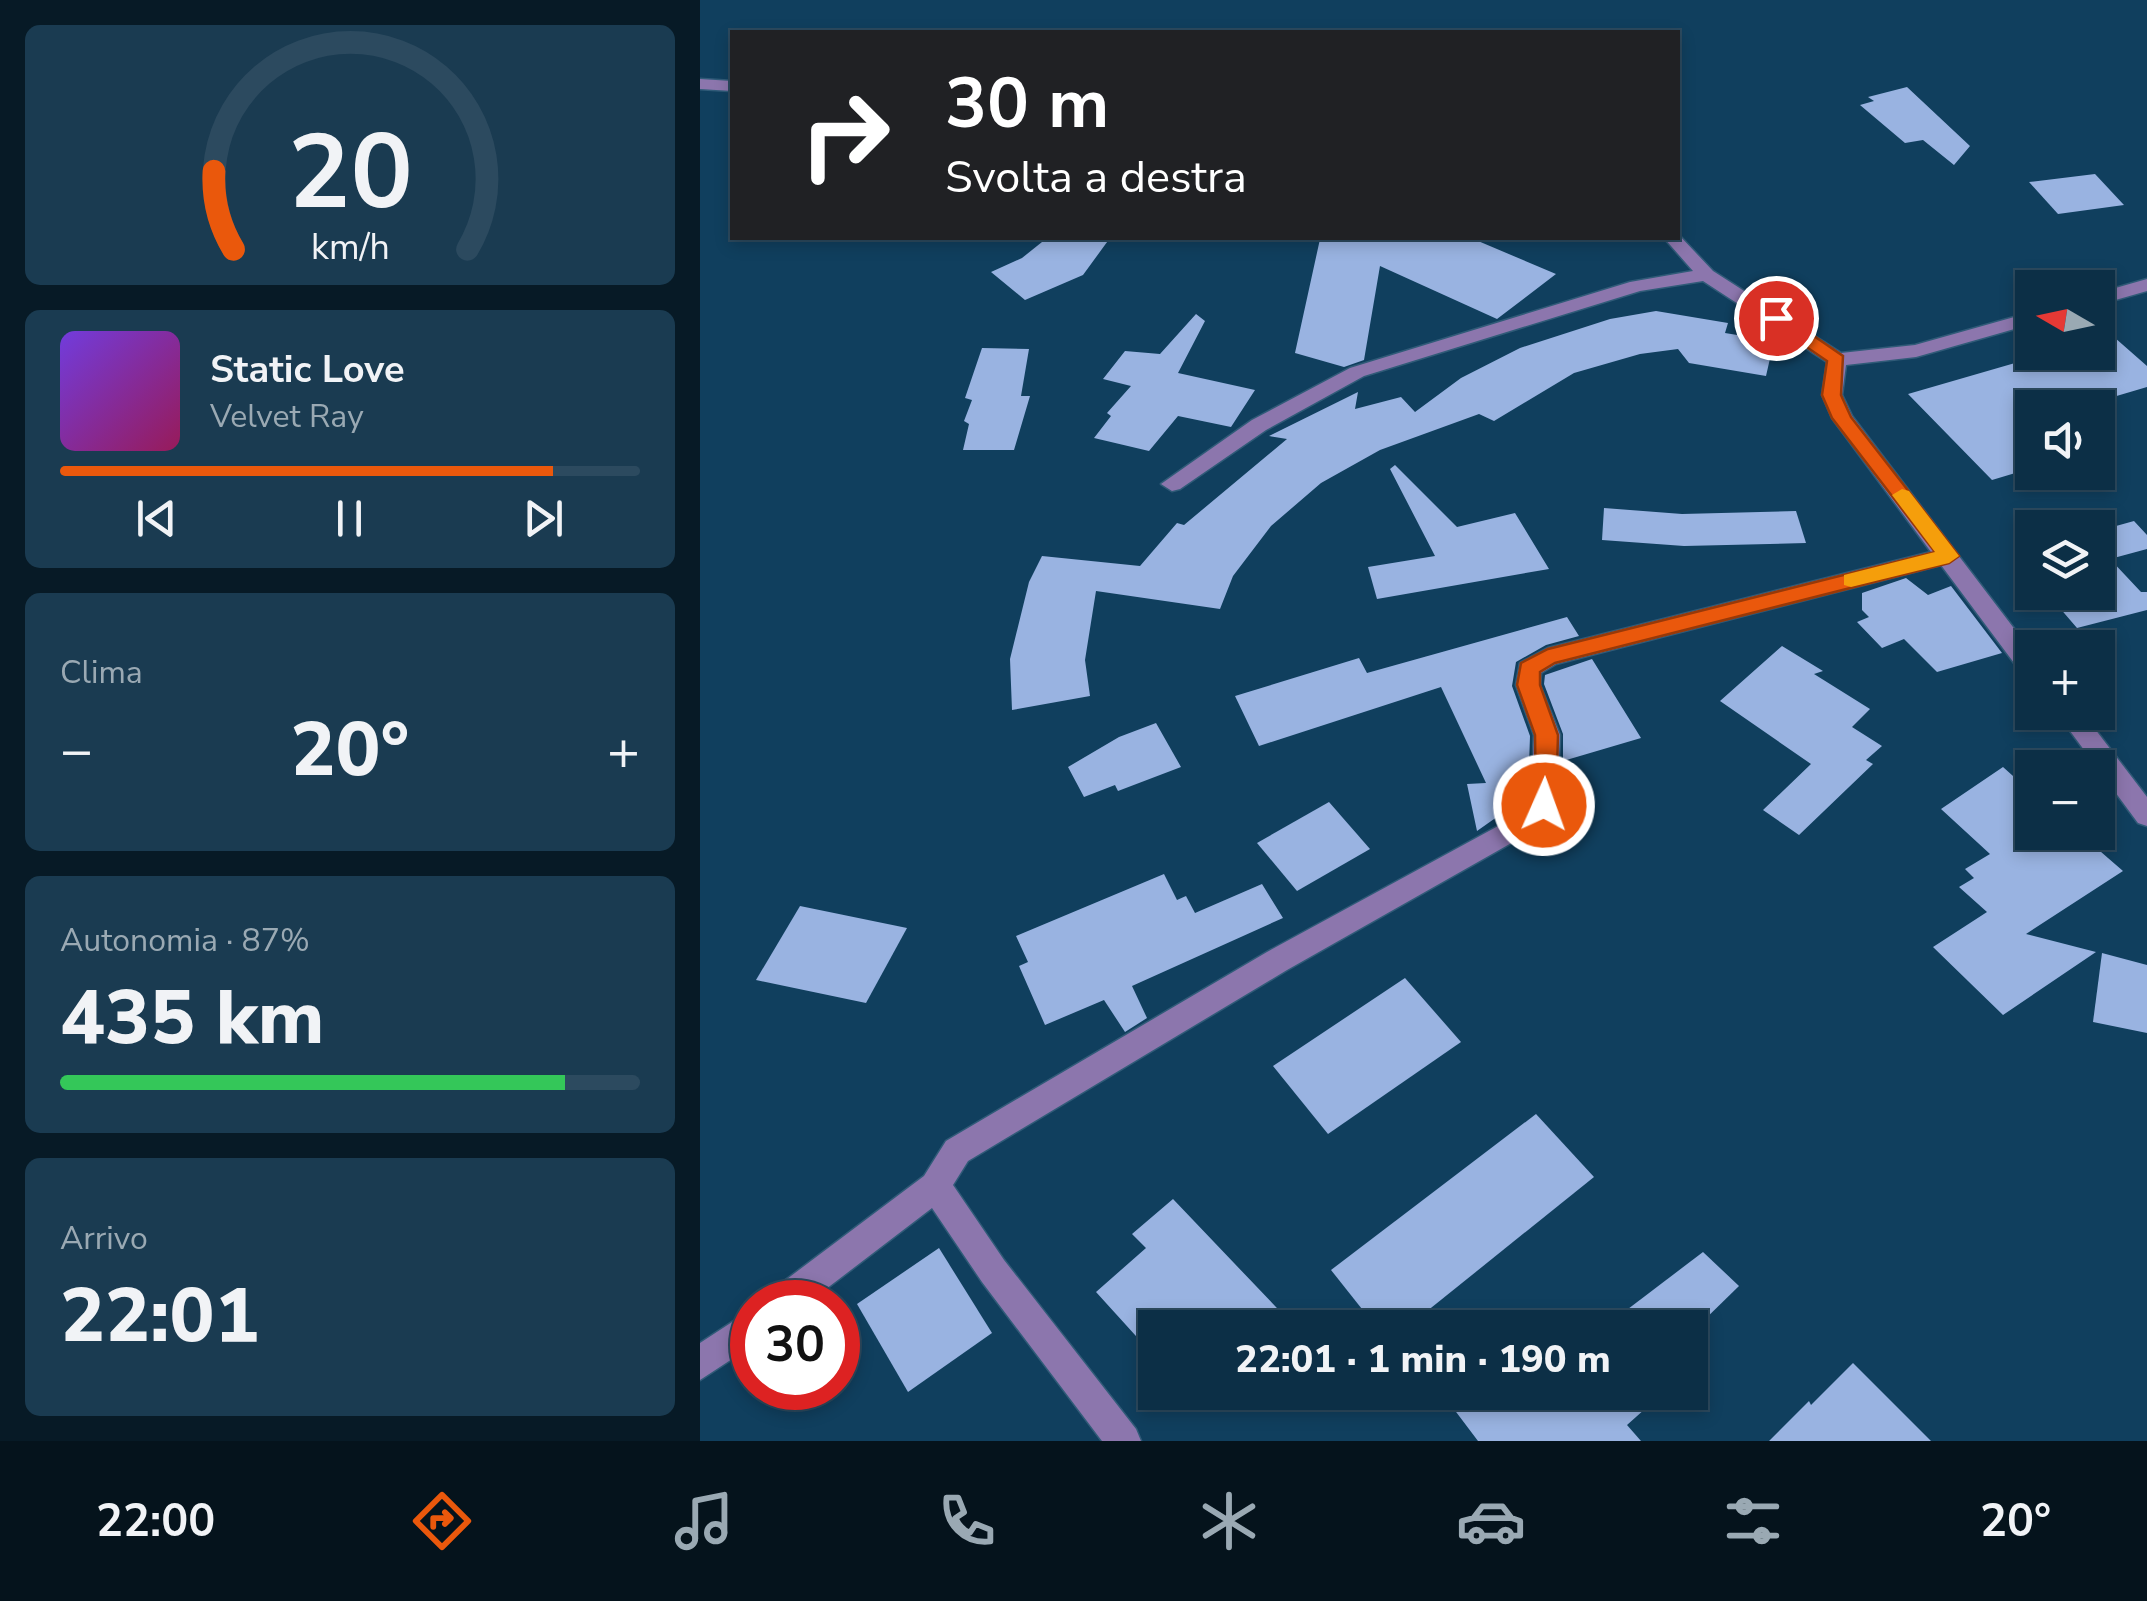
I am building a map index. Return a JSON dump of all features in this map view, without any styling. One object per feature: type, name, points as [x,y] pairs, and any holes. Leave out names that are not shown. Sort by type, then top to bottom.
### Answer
[{"type":"street","points":[[700,84],[730,86]]},
{"type":"street","points":[[1676,240],[1706,275],[1837,360],[1916,351],[2015,323]]},
{"type":"street","points":[[1172,484],[1259,425],[1357,372],[1637,286],[1706,275]]},
{"type":"street","points":[[2115,294],[2147,284]]},
{"type":"street","points":[[1837,360],[1832,395],[1842,418],[2015,646]]},
{"type":"street","points":[[812,1280],[935,1186],[957,1151],[1277,961],[1520,826],[1544,805],[1547,735],[1528,685],[1529,668],[1548,657],[1949,556]]},
{"type":"street","points":[[2082,730],[2147,816]]},
{"type":"street","points":[[935,1186],[993,1271],[1124,1441]]},
{"type":"street","points":[[700,1363],[730,1342]]},
{"type":"building","points":[[1907,87],[1970,146],[1954,165],[1923,140],[1905,143],[1860,105],[1874,101],[1868,97]]},
{"type":"building","points":[[2095,174],[2124,205],[2058,214],[2029,182]]},
{"type":"building","points":[[1044,240],[1109,240],[1083,275],[1025,300],[991,272],[1022,258]]},
{"type":"building","points":[[1320,240],[1476,240],[1556,274],[1497,319],[1380,266],[1364,360],[1344,367],[1295,353]]},
{"type":"building","points":[[1656,311],[1728,323],[1725,333],[1774,341],[1766,376],[1689,363],[1678,349],[1640,354],[1574,373],[1494,421],[1479,414],[1380,450],[1321,483],[1271,526],[1233,576],[1220,609],[1096,591],[1085,660],[1090,696],[1012,710],[1010,659],[1029,582],[1042,556],[1140,566],[1177,523],[1184,525],[1287,439],[1269,436],[1358,392],[1355,409],[1401,397],[1415,412],[1461,378],[1520,348],[1610,319]]},
{"type":"building","points":[[1196,314],[1205,321],[1178,373],[1255,390],[1231,427],[1178,416],[1149,451],[1094,438],[1111,416],[1107,413],[1131,386],[1103,379],[1125,351],[1160,354]]},
{"type":"building","points":[[2115,338],[2147,366],[2147,387],[2115,396],[2115,390],[2015,390],[2015,473],[1992,480],[1908,394],[2015,363],[2015,370],[2115,370]]},
{"type":"building","points":[[982,348],[1029,349],[1021,396],[1030,396],[1014,450],[963,450],[969,424],[964,421],[972,400],[965,398]]},
{"type":"building","points":[[1395,465],[1457,527],[1515,513],[1549,569],[1377,599],[1368,567],[1435,556],[1390,469]]},
{"type":"building","points":[[1604,508],[1682,514],[1796,511],[1806,543],[1684,546],[1602,540]]},
{"type":"building","points":[[2134,521],[2147,535],[2147,549],[2115,558],[2115,526]]},
{"type":"building","points":[[2115,564],[2141,592],[2147,592],[2147,610],[2077,628],[2062,610],[2115,610]]},
{"type":"building","points":[[1906,578],[1928,595],[1951,586],[2002,653],[1937,672],[1904,639],[1882,648],[1857,622],[1869,617],[1862,610],[1862,593]]},
{"type":"building","points":[[1567,617],[1579,636],[1546,645],[1516,662],[1512,686],[1530,736],[1528,795],[1477,831],[1467,784],[1486,783],[1441,687],[1259,746],[1235,696],[1359,658],[1367,673]]},
{"type":"building","points":[[1782,646],[1823,671],[1814,674],[1870,709],[1852,727],[1882,746],[1866,760],[1873,764],[1799,835],[1763,810],[1811,764],[1720,701]]},
{"type":"building","points":[[1592,659],[1641,738],[1563,761],[1563,734],[1544,684],[1545,675]]},
{"type":"building","points":[[1156,723],[1181,767],[1118,791],[1115,785],[1084,797],[1068,767],[1119,737]]},
{"type":"building","points":[[2003,767],[2015,778],[2015,850],[2099,850],[2123,871],[2026,934],[2096,952],[2003,1015],[1933,947],[1987,912],[1959,887],[1974,878],[1965,869],[1990,854],[1941,809]]},
{"type":"building","points":[[1329,802],[1370,849],[1297,891],[1257,843]]},
{"type":"building","points":[[1164,874],[1177,900],[1186,896],[1195,913],[1262,884],[1283,918],[1132,986],[1147,1018],[1125,1032],[1104,1000],[1045,1025],[1019,966],[1028,962],[1016,936]]},
{"type":"building","points":[[800,906],[907,928],[866,1003],[756,980]]},
{"type":"building","points":[[2102,953],[2147,965],[2147,1033],[2093,1022]]},
{"type":"building","points":[[1405,978],[1461,1042],[1328,1134],[1273,1066]]},
{"type":"building","points":[[1536,1114],[1594,1177],[1428,1310],[1363,1310],[1331,1270]]},
{"type":"building","points":[[1173,1199],[1279,1310],[1138,1310],[1138,1338],[1096,1292],[1146,1248],[1132,1234]]},
{"type":"building","points":[[939,1248],[992,1333],[908,1392],[860,1309],[860,1302]]},
{"type":"building","points":[[1703,1252],[1739,1286],[1708,1316],[1708,1310],[1627,1310]]},
{"type":"building","points":[[1853,1363],[1931,1441],[1769,1441],[1809,1401],[1811,1405]]},
{"type":"building","points":[[1455,1410],[1644,1410],[1627,1425],[1641,1441],[1478,1441]]},
{"type":"slow traffic","points":[[1851,580],[1949,556],[1902,495]]},
{"type":"route","points":[[1544,805],[1547,735],[1528,685],[1529,668],[1548,657],[1949,556],[1842,418],[1832,395],[1837,360],[1776,318]]}]
